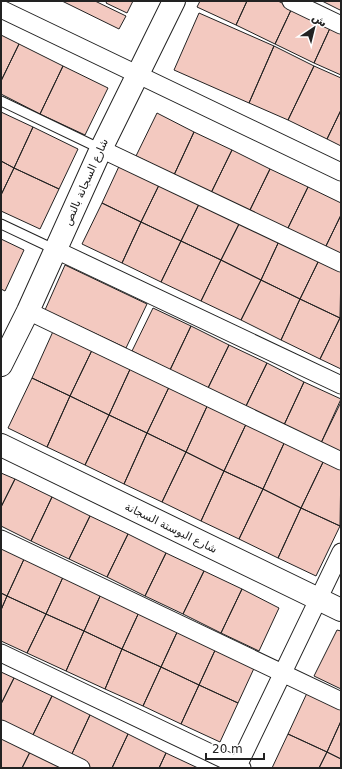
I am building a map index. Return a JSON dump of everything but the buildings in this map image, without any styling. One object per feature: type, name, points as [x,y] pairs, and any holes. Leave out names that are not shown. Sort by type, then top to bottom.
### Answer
[{"type":"street","name":"شارع السجانة بالنص","points":[[2,357],[28,311],[101,149],[174,1]]},
{"type":"street","points":[[291,1],[341,25]]},
{"type":"street","points":[[1,9],[341,172]]},
{"type":"street","points":[[101,149],[341,263]]},
{"type":"street","points":[[56,250],[341,385]]},
{"type":"street","points":[[28,311],[341,461]]},
{"type":"street","name":"شارع البوستة السجانة","points":[[1,445],[341,610]]},
{"type":"street","points":[[1,539],[341,701]]},
{"type":"street","points":[[1,653],[239,767],[282,673],[341,552]]},
{"type":"street","points":[[1,729],[81,768]]},
{"type":"lane","points":[[1,102],[101,149]]},
{"type":"lane","points":[[1,224],[56,250]]}]
